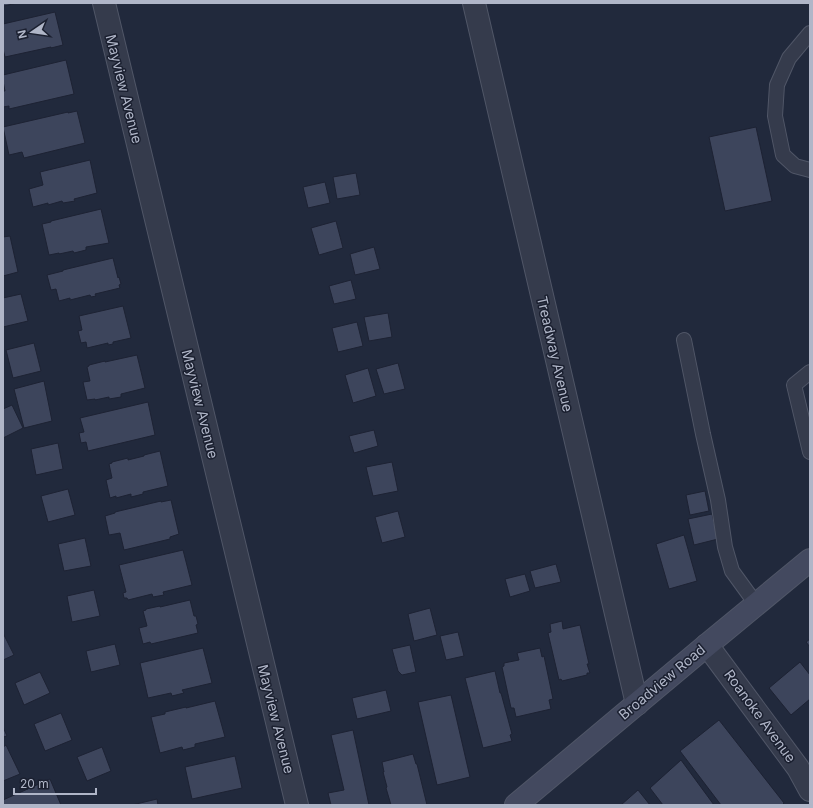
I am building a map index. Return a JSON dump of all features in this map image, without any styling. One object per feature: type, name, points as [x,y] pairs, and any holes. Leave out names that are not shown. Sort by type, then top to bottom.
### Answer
[{"type":"main road","name":"Broadview Road","points":[[516,805],[707,644],[810,560]]},
{"type":"street","name":"Mayview Avenue","points":[[104,3],[297,805]]},
{"type":"street","name":"Treadway Avenue","points":[[474,3],[637,704]]},
{"type":"street","name":"Roanoke Avenue","points":[[707,644],[798,768],[810,790]]},
{"type":"lane","points":[[810,33],[789,58],[777,85],[775,116],[783,155],[795,166],[810,170]]},
{"type":"lane","points":[[684,340],[718,500],[725,547],[732,571],[756,604]]},
{"type":"lane","points":[[810,372],[794,385],[810,452]]},
{"type":"building","points":[[3,3],[17,3],[4,6]]},
{"type":"building","points":[[55,12],[63,45],[5,57],[3,49],[3,24]]},
{"type":"building","points":[[66,60],[74,94],[9,109],[9,106],[3,107],[3,91],[5,91],[3,75]]},
{"type":"building","points":[[77,111],[85,143],[24,158],[22,152],[9,155],[3,127]]},
{"type":"building","points":[[756,127],[772,201],[725,211],[709,137]]},
{"type":"building","points":[[90,160],[97,193],[74,199],[75,201],[63,203],[62,201],[48,205],[48,203],[33,207],[29,189],[43,185],[40,172]]},
{"type":"building","points":[[356,173],[360,195],[337,199],[333,177]]},
{"type":"building","points":[[325,182],[330,203],[308,208],[303,187]]},
{"type":"building","points":[[101,209],[109,243],[86,247],[86,250],[74,253],[73,251],[49,255],[42,224]]},
{"type":"building","points":[[336,221],[343,248],[319,255],[311,228]]},
{"type":"building","points":[[10,236],[18,272],[3,276],[3,237]]},
{"type":"building","points":[[374,247],[380,269],[355,275],[350,254]]},
{"type":"building","points":[[113,258],[121,284],[119,285],[120,288],[95,294],[96,296],[91,297],[90,295],[59,301],[56,289],[51,290],[47,275]]},
{"type":"building","points":[[351,280],[356,299],[334,304],[329,286]]},
{"type":"building","points":[[21,294],[28,321],[3,327],[3,298]]},
{"type":"building","points":[[123,306],[131,338],[113,342],[113,344],[108,345],[108,343],[87,348],[86,342],[81,343],[78,331],[82,330],[79,316]]},
{"type":"building","points":[[388,313],[392,337],[369,341],[364,317]]},
{"type":"building","points":[[357,322],[363,346],[338,352],[332,328]]},
{"type":"building","points":[[34,343],[41,371],[13,378],[6,350]]},
{"type":"building","points":[[137,355],[145,388],[121,394],[121,397],[87,400],[83,382],[90,381],[87,367],[89,365]]},
{"type":"building","points":[[398,363],[405,389],[384,394],[376,369]]},
{"type":"building","points":[[368,368],[376,396],[353,403],[345,375]]},
{"type":"building","points":[[44,381],[52,421],[24,428],[14,389]]},
{"type":"building","points":[[148,402],[155,435],[88,451],[86,442],[81,443],[79,433],[84,432],[80,418]]},
{"type":"building","points":[[12,405],[23,428],[3,438],[3,409]]},
{"type":"building","points":[[374,430],[378,446],[354,453],[349,436]]},
{"type":"building","points":[[58,443],[63,469],[36,475],[31,449]]},
{"type":"building","points":[[160,451],[168,486],[143,492],[143,494],[131,497],[131,494],[110,498],[106,480],[112,478],[109,464]]},
{"type":"building","points":[[392,462],[398,491],[373,496],[366,467]]},
{"type":"building","points":[[68,489],[75,515],[48,522],[41,496]]},
{"type":"building","points":[[705,491],[709,511],[690,515],[686,495]]},
{"type":"building","points":[[171,500],[179,534],[170,537],[170,539],[124,550],[120,533],[109,535],[105,516],[115,512]]},
{"type":"building","points":[[398,511],[405,537],[382,543],[375,517]]},
{"type":"building","points":[[712,514],[718,539],[694,545],[688,519]]},
{"type":"building","points":[[684,535],[697,581],[669,589],[656,544]]},
{"type":"building","points":[[85,538],[91,566],[64,571],[58,544]]},
{"type":"building","points":[[183,550],[192,585],[163,592],[164,595],[153,597],[152,594],[128,600],[127,598],[124,598],[123,593],[126,592],[119,565]]},
{"type":"building","points":[[556,564],[561,582],[535,588],[530,571]]},
{"type":"building","points":[[525,574],[530,591],[510,597],[505,579]]},
{"type":"building","points":[[94,590],[100,616],[72,622],[67,596]]},
{"type":"building","points":[[190,600],[194,616],[196,616],[198,624],[196,625],[198,633],[151,644],[150,642],[143,644],[139,628],[147,626],[143,611],[146,609]]},
{"type":"building","points":[[430,608],[437,635],[414,641],[408,614]]},
{"type":"building","points":[[562,621],[563,629],[580,625],[590,673],[562,681],[561,679],[559,680],[548,633],[551,632],[550,624]]},
{"type":"building","points":[[458,632],[464,656],[446,660],[440,636]]},
{"type":"building","points":[[3,633],[14,655],[3,660]]},
{"type":"building","points":[[810,639],[810,647],[806,642]]},
{"type":"building","points":[[115,644],[120,665],[91,672],[86,651]]},
{"type":"building","points":[[410,645],[416,672],[402,675],[398,671],[392,649]]},
{"type":"building","points":[[203,648],[212,683],[182,690],[184,693],[172,696],[171,693],[148,698],[140,663]]},
{"type":"building","points":[[540,648],[542,657],[544,656],[553,699],[549,700],[551,709],[516,717],[514,708],[511,708],[502,667],[504,666],[504,663],[519,660],[517,653]]},
{"type":"building","points":[[800,662],[810,675],[810,699],[791,715],[769,688]]},
{"type":"building","points":[[495,671],[512,734],[510,735],[512,741],[483,748],[465,678]]},
{"type":"building","points":[[40,672],[50,693],[24,705],[15,683]]},
{"type":"building","points":[[386,690],[391,711],[357,719],[352,698]]},
{"type":"building","points":[[451,695],[470,777],[437,785],[418,702]]},
{"type":"building","points":[[215,701],[225,737],[195,744],[195,747],[183,750],[182,747],[160,753],[151,717],[165,714],[165,712]]},
{"type":"building","points":[[61,713],[72,740],[45,751],[34,724]]},
{"type":"building","points":[[719,720],[784,803],[782,805],[721,805],[680,751]]},
{"type":"building","points":[[3,727],[7,736],[3,737]]},
{"type":"building","points":[[353,730],[369,805],[331,805],[328,793],[344,790],[331,735]]},
{"type":"building","points":[[6,745],[20,774],[3,781],[3,747]]},
{"type":"building","points":[[102,747],[111,771],[87,781],[77,757]]},
{"type":"building","points":[[413,754],[417,764],[427,805],[391,805],[386,788],[382,762]]},
{"type":"building","points":[[235,756],[242,788],[192,799],[185,767]]},
{"type":"building","points":[[681,760],[714,805],[663,805],[650,788]]},
{"type":"building","points":[[50,779],[61,805],[3,805],[3,800]]},
{"type":"building","points":[[638,790],[650,805],[621,805]]},
{"type":"building","points":[[157,799],[158,805],[132,805]]}]
